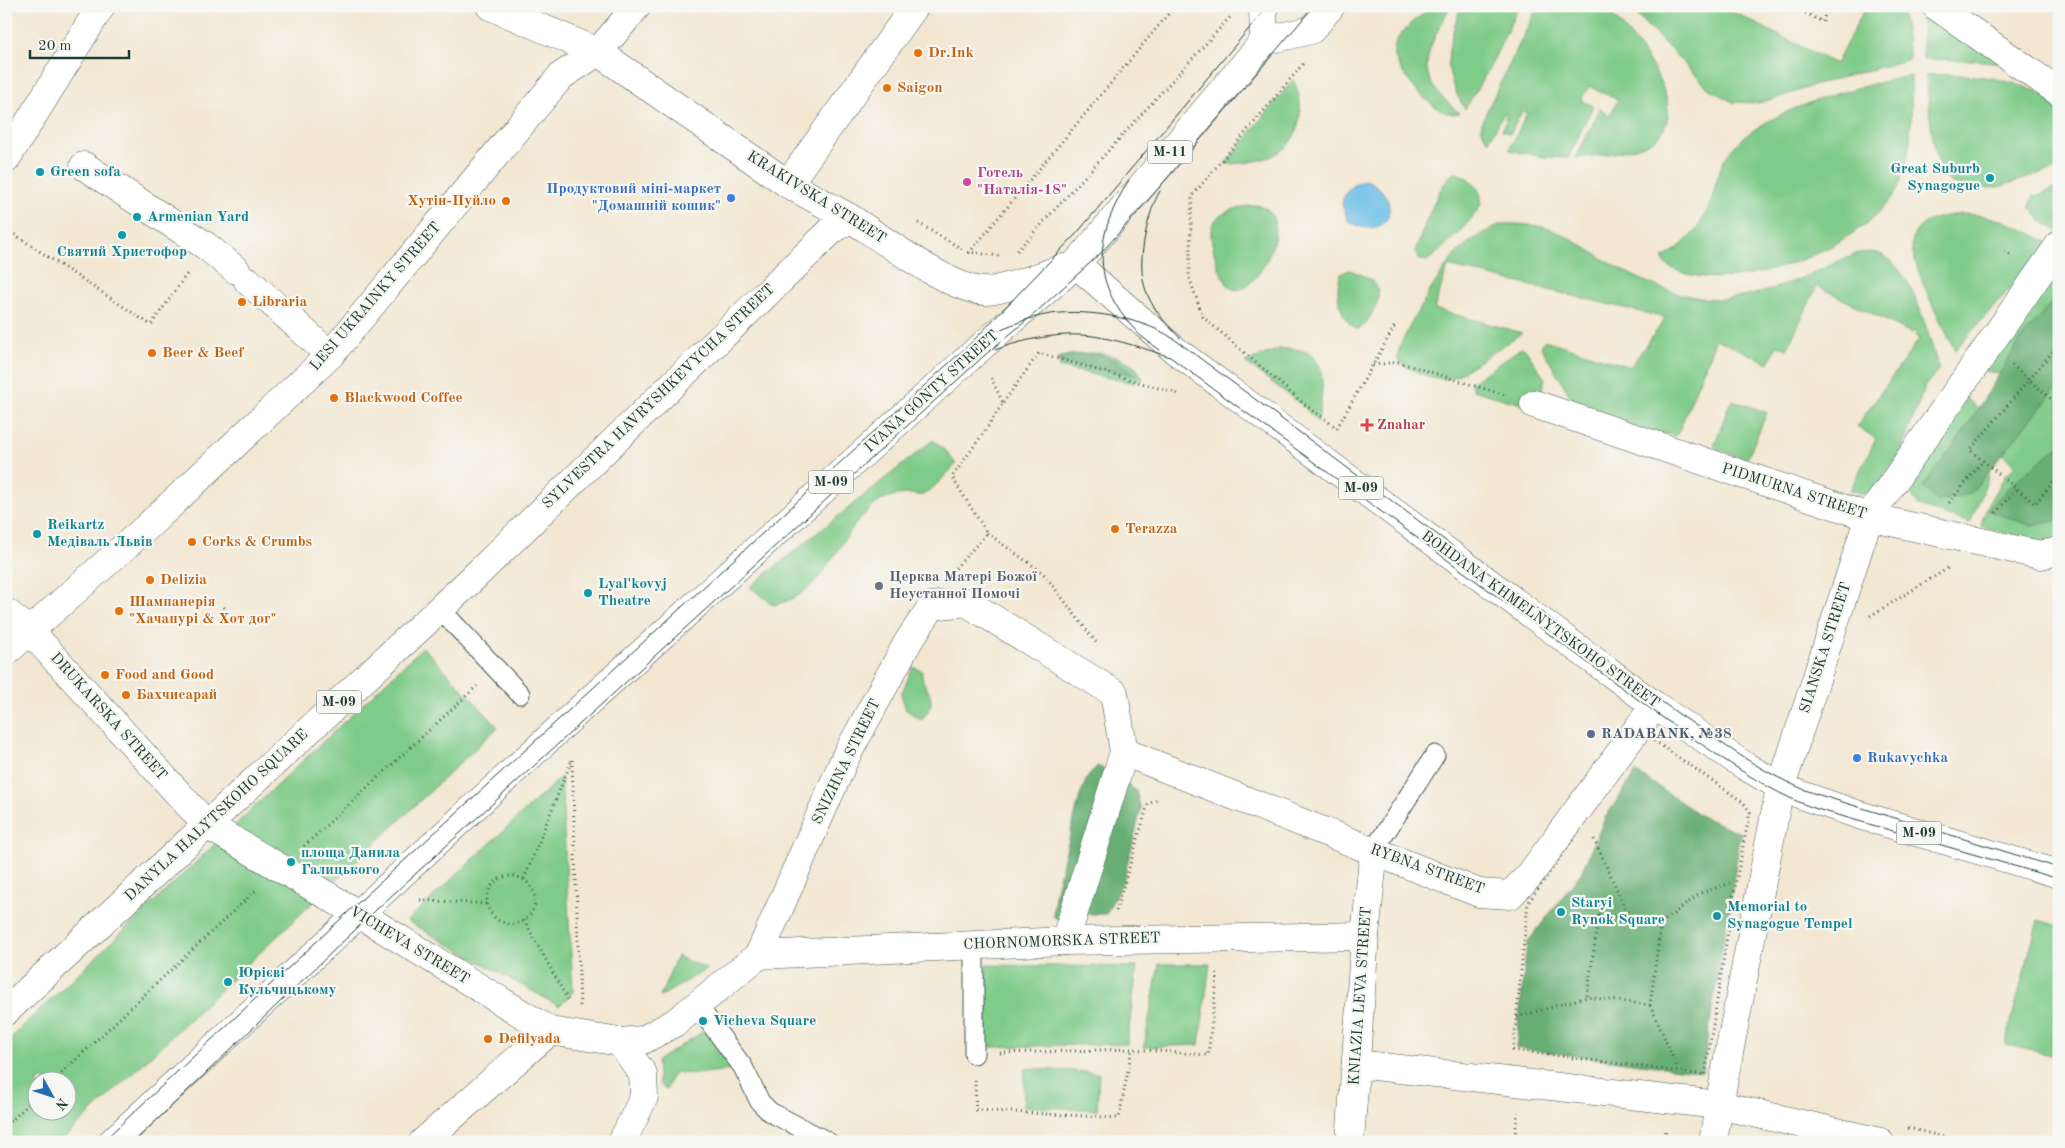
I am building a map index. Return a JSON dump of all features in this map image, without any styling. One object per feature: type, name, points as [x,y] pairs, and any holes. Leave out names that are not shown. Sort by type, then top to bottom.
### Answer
[{"type":"street","points":[[6,159],[101,6]]},
{"type":"street","name":"KRAKIVSKA STREET","points":[[490,6],[598,52],[788,184],[850,218],[951,282],[986,291],[1022,282],[1076,264]]},
{"type":"street","name":"LESI UKRAINKY STREET","points":[[6,652],[155,519],[330,355],[561,76],[598,52],[637,6]]},
{"type":"street","points":[[788,184],[915,6]]},
{"type":"street","points":[[1263,6],[1264,41],[1311,30],[1331,6]]},
{"type":"street","points":[[1936,6],[2059,92]]},
{"type":"street","name":"М-11","points":[[1076,264],[1264,41]]},
{"type":"street","points":[[84,166],[206,246],[330,355]]},
{"type":"street","name":"SYLVESTRA HAVRYSHKEVYCHA STREET","points":[[471,580],[832,230],[850,218]]},
{"type":"street","name":"SIANSKA STREET","points":[[1713,1142],[1781,787],[1869,517],[2059,245]]},
{"type":"street","name":"IVANA GONTY STREET","points":[[358,914],[588,702],[973,354],[1076,264]]},
{"type":"street","name":"BOHDANA KHMELNYTSKOHO STREET","points":[[1076,264],[1176,351],[1654,705],[1745,766],[1781,787],[1859,815],[2059,874]]},
{"type":"street","name":"PIDMURNA STREET","points":[[1534,404],[1869,517],[2040,555],[2059,551]]},
{"type":"street","name":"DANYLA HALYTSKOHO SQUARE","points":[[6,1011],[471,580]]},
{"type":"street","name":"SNIZHNA STREET","points":[[759,955],[845,758],[908,642],[932,606],[966,602],[1114,693],[1124,752]]},
{"type":"street","name":"DRUKARSKA STREET","points":[[6,612],[30,631],[207,825]]},
{"type":"street","name":"RYBNA STREET","points":[[1124,752],[1479,893],[1510,895],[1529,876],[1654,705]]},
{"type":"street","points":[[1065,941],[1124,752]]},
{"type":"street","name":"VICHEVA STREET","points":[[207,825],[550,1031],[620,1042]]},
{"type":"street","name":"KNIAZIA LEVA STREET","points":[[1350,1142],[1365,936],[1374,850]]},
{"type":"street","name":"М-09","points":[[112,1142],[358,914]]},
{"type":"street","name":"CHORNOMORSKA STREET","points":[[759,955],[1065,941],[1365,936]]},
{"type":"street","points":[[620,1042],[643,1040],[676,1022],[759,955]]},
{"type":"street","points":[[423,1142],[550,1031]]},
{"type":"street","points":[[620,1042],[643,1074],[644,1097],[622,1142]]},
{"type":"street","points":[[1356,1064],[1719,1105],[1880,1142]]},
{"type":"lane","points":[[440,609],[520,694]]},
{"type":"lane","points":[[1374,850],[1435,755]]},
{"type":"lane","points":[[974,945],[974,1054]]},
{"type":"lane","points":[[697,1005],[743,1067],[760,1102],[770,1112],[828,1142]]},
{"type":"path","points":[[951,282],[969,253],[1175,6]]},
{"type":"path","points":[[1792,6],[1823,22],[1827,6]]},
{"type":"path","points":[[1011,257],[1232,14]]},
{"type":"path","points":[[1298,70],[1192,196],[1189,277],[1203,317],[1304,404],[1337,428],[1342,439]]},
{"type":"path","points":[[909,218],[969,253],[1003,256]]},
{"type":"path","points":[[6,229],[151,325],[206,246]]},
{"type":"path","points":[[1337,428],[1396,324]]},
{"type":"path","points":[[2059,344],[1970,450],[2035,504],[2059,475]]},
{"type":"path","points":[[1098,646],[1043,573],[987,534],[952,477],[988,428],[1039,352],[1185,396]]},
{"type":"path","points":[[1372,365],[1398,362],[1534,404]]},
{"type":"path","points":[[2008,362],[2059,406]]},
{"type":"path","points":[[988,374],[1003,403]]},
{"type":"path","points":[[1948,504],[1983,461]]},
{"type":"path","points":[[1992,518],[2016,488]]},
{"type":"path","points":[[948,577],[987,534]]},
{"type":"path","points":[[1868,617],[1953,565]]},
{"type":"path","points":[[224,607],[235,619]]},
{"type":"path","points":[[303,847],[496,668]]},
{"type":"path","points":[[1646,735],[1528,903],[1513,1050],[1705,1075],[1736,881],[1750,812],[1743,802],[1726,790]]},
{"type":"path","points":[[524,879],[572,759],[580,1014]]},
{"type":"path","points":[[1114,915],[1148,804],[1164,798]]},
{"type":"path","points":[[1602,860],[1630,919]]},
{"type":"path","points":[[508,875],[524,879],[534,891],[534,907],[524,920],[516,923],[500,922],[490,911],[487,904],[487,896],[494,882],[508,875]]},
{"type":"path","points":[[1588,997],[1598,916],[1660,924],[1702,893],[1736,881]]},
{"type":"path","points":[[65,1070],[260,886]]},
{"type":"path","points":[[419,900],[487,904]]},
{"type":"path","points":[[524,920],[571,1007]]},
{"type":"path","points":[[1660,924],[1650,1005],[1679,1072]]},
{"type":"path","points":[[1132,1049],[1119,1118],[976,1110],[974,1054],[1132,1049],[1208,1056],[1221,938]]},
{"type":"path","points":[[1517,1017],[1588,997],[1650,1005]]},
{"type":"path","points":[[6,1125],[28,1105]]},
{"type":"path","points":[[1514,1142],[1519,1107]]},
{"type":"green space","points":[[1433,6],[1450,6],[1428,55],[1428,75],[1437,92],[1459,113],[1450,114],[1428,101],[1407,79],[1395,57],[1394,48],[1399,36]]},
{"type":"green space","points":[[1461,6],[1519,6],[1489,69],[1465,109],[1452,82],[1448,58],[1452,34]]},
{"type":"green space","points":[[1538,6],[1604,6],[1614,17],[1641,49],[1663,87],[1668,106],[1666,123],[1657,137],[1641,146],[1630,149],[1576,158],[1600,109],[1610,115],[1618,100],[1589,86],[1581,100],[1593,106],[1568,158],[1544,157],[1509,150],[1527,113],[1524,112],[1527,107],[1525,106],[1510,134],[1502,130],[1507,120],[1504,119],[1507,114],[1504,113],[1489,141],[1487,139],[1482,130],[1482,121]]},
{"type":"green space","points":[[1628,6],[1721,6],[1836,64],[1866,6],[1901,6],[1910,59],[1825,82],[1758,103],[1733,102],[1708,88]]},
{"type":"green space","points":[[1922,6],[1932,6],[2002,63],[1973,60],[1923,59]]},
{"type":"green space","points":[[1926,75],[1978,76],[2010,82],[2059,102],[2059,168],[1998,187],[1965,188],[1950,182],[1942,174],[1933,142]]},
{"type":"green space","points":[[1911,76],[1909,148],[1902,176],[1897,189],[1881,211],[1856,231],[1825,249],[1791,264],[1755,274],[1720,278],[1689,275],[1664,263],[1663,258],[1685,242],[1702,221],[1710,204],[1724,161],[1737,143],[1757,128],[1808,103],[1864,86]]},
{"type":"green space","points":[[1293,80],[1299,97],[1300,114],[1292,140],[1274,155],[1263,159],[1225,164]]},
{"type":"green space","points":[[1455,173],[1470,180],[1475,185],[1480,195],[1480,206],[1464,227],[1439,252],[1426,261],[1418,259],[1415,252],[1437,196],[1449,177]]},
{"type":"green space","points":[[2059,187],[2058,232],[2041,220],[2030,207],[2033,197]]},
{"type":"green space","points":[[1256,205],[1269,211],[1274,222],[1274,237],[1270,253],[1253,281],[1243,288],[1233,289],[1224,279],[1216,260],[1211,240],[1212,226],[1225,213],[1237,208]]},
{"type":"green space","points":[[1965,214],[1988,217],[2009,223],[2050,244],[1955,350],[1922,281],[1913,253],[1912,241],[1918,229],[1927,222],[1946,216]]},
{"type":"green space","points":[[1501,224],[1532,225],[1552,230],[1653,285],[1669,291],[1701,298],[1733,298],[1764,292],[1810,275],[1854,254],[1874,252],[1889,260],[1900,271],[1909,286],[1924,322],[1939,369],[1925,386],[1887,489],[1876,498],[1850,490],[1876,439],[1857,426],[1920,338],[1915,336],[1916,332],[1912,331],[1911,333],[1817,286],[1787,349],[1777,345],[1769,363],[1716,339],[1678,433],[1675,436],[1581,414],[1541,347],[1544,341],[1548,341],[1630,367],[1666,318],[1448,266],[1434,309],[1522,333],[1458,375],[1448,379],[1431,377],[1417,372],[1400,362],[1397,358],[1406,334],[1423,302],[1443,271],[1459,251],[1479,236]]},
{"type":"green space","points":[[2059,263],[2059,549],[1981,526],[1986,509],[1994,493],[2015,465],[1995,448],[1988,478],[1970,523],[1919,506],[1912,494],[1941,401],[1962,394],[1981,412],[2001,374],[1975,369]]},
{"type":"green space","points":[[1349,270],[1372,281],[1378,291],[1376,306],[1364,326],[1357,329],[1346,320],[1340,304],[1339,280],[1341,274]]},
{"type":"green space","points":[[2059,294],[2059,385],[1970,494],[1937,501],[1923,487],[1967,427],[2020,340]]},
{"type":"green space","points":[[1521,348],[1525,349],[1545,379],[1537,404],[1531,407],[1473,390],[1471,383]]},
{"type":"green space","points":[[1279,349],[1296,349],[1309,353],[1316,360],[1321,370],[1322,381],[1318,422],[1302,405],[1245,362]]},
{"type":"green space","points":[[1092,353],[1113,359],[1136,375],[1058,362],[1058,358],[1069,355]]},
{"type":"green space","points":[[1101,353],[1120,358],[1131,364],[1143,379],[1133,383],[1058,367],[1071,356]]},
{"type":"green space","points":[[1733,400],[1767,413],[1747,459],[1717,449],[1714,446],[1729,405]]},
{"type":"green space","points":[[933,440],[948,453],[956,464],[926,493],[921,495],[895,495],[885,498],[872,507],[859,520],[829,564],[807,589],[792,599],[774,605],[750,587]]},
{"type":"green space","points":[[2059,446],[2059,520],[2032,526],[1987,510],[2013,483]]},
{"type":"green space","points":[[423,647],[498,727],[60,1142],[6,1142],[6,1042]]},
{"type":"green space","points":[[913,667],[922,671],[923,680],[931,698],[930,706],[922,720],[906,710],[901,694]]},
{"type":"green space","points":[[1097,766],[1112,773],[1136,791],[1141,809],[1123,881],[1106,914],[1082,914],[1063,922],[1053,916],[1055,894],[1080,796],[1087,778]]},
{"type":"green space","points":[[1636,772],[1703,817],[1741,833],[1702,1072],[1516,1048],[1527,943],[1581,873],[1605,818]]},
{"type":"green space","points":[[561,777],[573,992],[559,1006],[407,921]]},
{"type":"green space","points":[[2038,920],[2059,926],[2059,1057],[2005,1044]]},
{"type":"green space","points":[[677,956],[707,969],[660,997]]},
{"type":"green space","points":[[1159,964],[1210,964],[1199,1045],[1144,1047]]},
{"type":"green space","points":[[986,965],[1137,967],[1127,1044],[986,1047]]},
{"type":"green space","points":[[707,1029],[734,1070],[693,1074],[674,1072],[666,1090],[659,1084],[657,1061]]},
{"type":"green space","points":[[1025,1068],[1099,1073],[1097,1110],[1023,1106]]},
{"type":"water","points":[[1366,180],[1378,188],[1386,197],[1389,207],[1388,216],[1383,223],[1374,228],[1362,227],[1348,221],[1342,204],[1350,188]]},
{"type":"tram line","points":[[102,1142],[361,900],[971,343],[1077,233],[1268,6]]},
{"type":"tram line","points":[[134,1142],[377,909],[986,354],[1033,315],[1101,253],[1314,6]]},
{"type":"tram line","points":[[1129,180],[1109,220],[1104,239],[1102,257],[1104,276],[1110,294],[1121,312],[1138,334],[1160,350]]},
{"type":"tram line","points":[[1160,191],[1153,206],[1146,231],[1142,264],[1143,278],[1146,290],[1158,314],[1180,338]]},
{"type":"tram line","points":[[980,339],[1029,319],[1074,312],[1120,318],[1149,326],[1162,332],[1184,346],[1673,710],[1758,766],[1813,793],[2059,868]]},
{"type":"tram line","points":[[995,350],[1043,337],[1081,335],[1113,340],[1170,357],[1666,720],[1759,781],[1798,802],[1817,809],[2059,879]]},
{"type":"place","name":"Dr.Ink","points":[[918,53]]},
{"type":"place","name":"Saigon","points":[[887,88]]},
{"type":"place","name":"Green sofa","points":[[40,172]]},
{"type":"place","name":"Great Suburb Synagogue","points":[[1990,178]]},
{"type":"place","name":"Готель \"Наталія-18\"","points":[[967,182]]},
{"type":"place","name":"Продуктовий міні-маркет \"Домашній кошик\"","points":[[731,198]]},
{"type":"place","name":"Хутін-Пуйло","points":[[506,201]]},
{"type":"place","name":"Armenian Yard","points":[[137,217]]},
{"type":"place","name":"Святий Христофор","points":[[122,235]]},
{"type":"place","name":"Libraria","points":[[242,302]]},
{"type":"place","name":"Beer & Beef","points":[[152,353]]},
{"type":"place","name":"Blackwood Coffee","points":[[334,398]]},
{"type":"place","name":"Znahar","points":[[1367,425]]},
{"type":"place","name":"Terazza","points":[[1115,529]]},
{"type":"place","name":"Reikartz Медіваль Львів","points":[[37,534]]},
{"type":"place","name":"Corks & Crumbs","points":[[192,542]]},
{"type":"place","name":"Delizia","points":[[150,580]]},
{"type":"place","name":"Церква Матері Божої Неустанної Помочі","points":[[879,586]]},
{"type":"place","name":"Lyal'kovyj Theatre","points":[[588,593]]},
{"type":"place","name":"Шампанерія \"Хачапурі & Хот дог\"","points":[[119,611]]},
{"type":"place","name":"Food and Good","points":[[105,675]]},
{"type":"place","name":"Бахчисарай","points":[[126,695]]},
{"type":"place","name":"RADABANK, №38","points":[[1591,734]]},
{"type":"place","name":"Rukavychka","points":[[1857,758]]},
{"type":"place","name":"площа Данила Галицького","points":[[291,862]]},
{"type":"place","name":"Staryi Rynok Square","points":[[1561,912]]},
{"type":"place","name":"Memorial to Synagogue Tempel","points":[[1717,916]]},
{"type":"place","name":"Юрієві Кульчицькому","points":[[228,982]]},
{"type":"place","name":"Vicheva Square","points":[[703,1021]]},
{"type":"place","name":"Defilyada","points":[[488,1039]]}]
